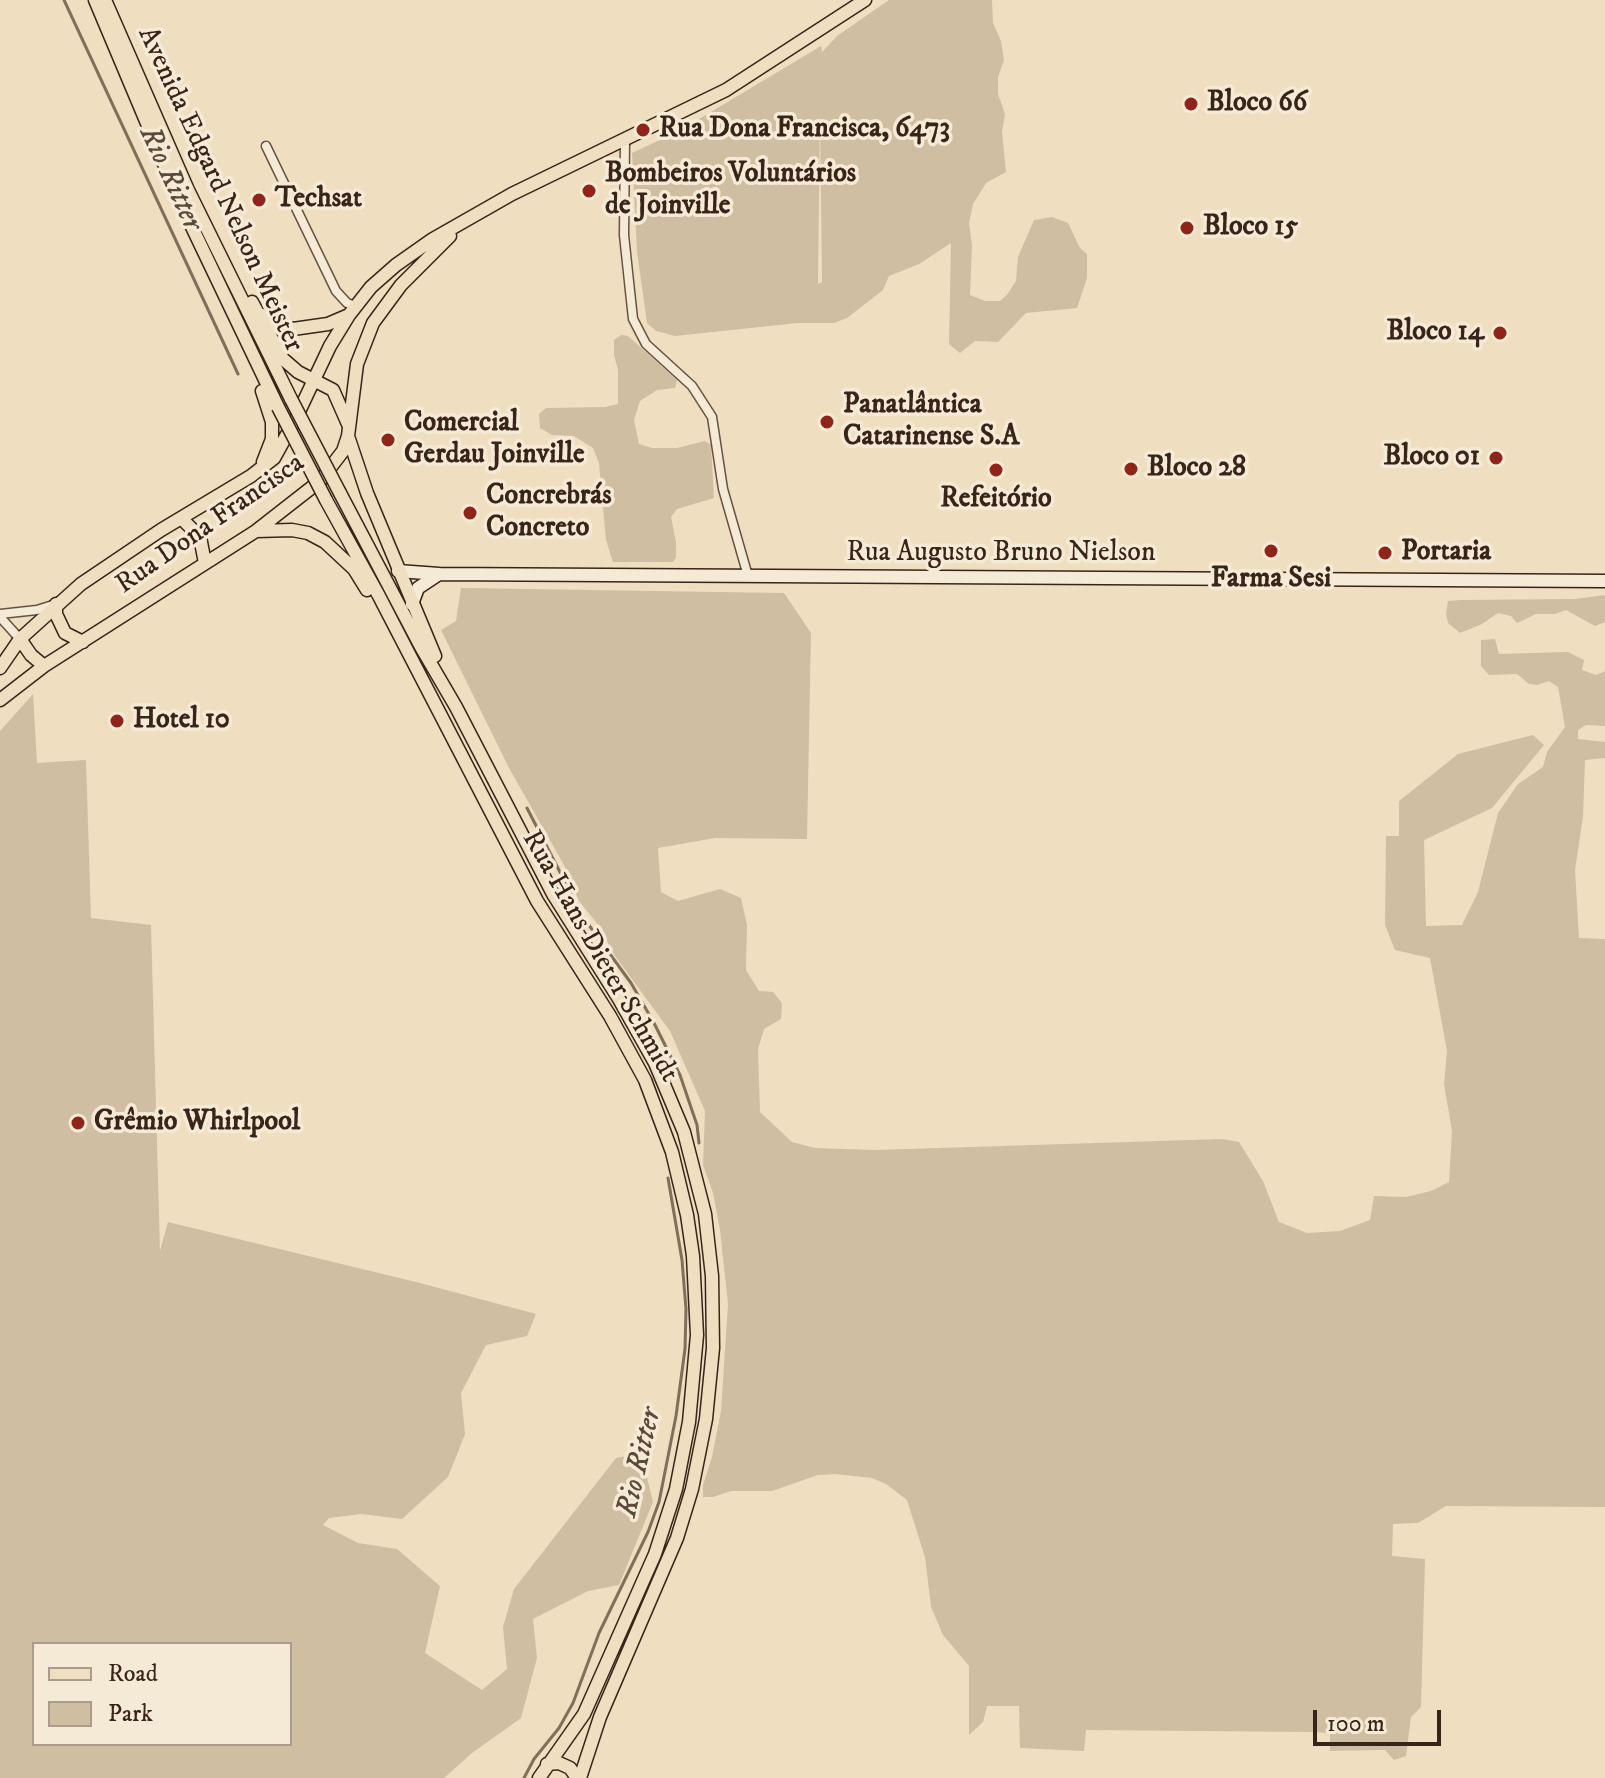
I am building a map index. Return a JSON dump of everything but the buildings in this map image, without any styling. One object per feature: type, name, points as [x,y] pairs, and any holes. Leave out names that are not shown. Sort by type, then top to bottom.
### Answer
[{"type":"main road","name":"Avenida Edgard Nelson Meister","points":[[95,0],[202,250],[326,500]]},
{"type":"main road","name":"Avenida Edgard Nelson Meister","points":[[105,0],[198,211],[340,493]]},
{"type":"main road","name":"Rua Dona Francisca","points":[[0,668],[20,639],[81,584],[274,458],[330,346],[352,311],[371,287],[396,265],[433,239],[461,226],[512,194],[726,90],[865,0]]},
{"type":"main road","points":[[143,85],[252,304],[283,359],[313,382],[333,390],[340,401],[352,454],[456,707]]},
{"type":"main road","points":[[156,143],[186,234],[267,403],[272,439],[268,454],[258,470]]},
{"type":"main road","name":"Rua Dona Francisca","points":[[0,700],[44,666],[256,531],[320,481],[335,465],[348,432],[357,364],[373,323],[409,275],[461,226]]},
{"type":"main road","points":[[252,304],[276,326],[293,329],[328,324],[352,311],[367,313],[373,323]]},
{"type":"main road","name":"Rua Hans Dieter Schmidt","points":[[340,493],[553,894],[629,1014],[665,1083],[692,1157],[709,1246],[714,1310],[712,1359],[706,1419],[692,1489],[677,1538],[600,1717],[579,1778]]},
{"type":"main road","name":"Rua Hans Dieter Schmidt","points":[[326,500],[441,713],[537,901],[610,1016],[649,1090],[676,1166],[693,1256],[697,1335],[694,1383],[671,1509],[650,1566],[584,1714],[539,1778]]},
{"type":"main road","points":[[181,518],[200,537],[205,563]]},
{"type":"main road","points":[[256,531],[272,529],[308,533],[342,555],[354,569],[441,713]]},
{"type":"main road","name":"Rua Augusto Bruno Nielson","points":[[398,571],[439,574],[1605,581]]},
{"type":"main road","points":[[412,604],[418,588],[439,574]]},
{"type":"main road","points":[[56,604],[59,624],[65,633],[83,642]]},
{"type":"main road","points":[[20,639],[31,655],[44,666]]},
{"type":"main road","points":[[547,1764],[559,1763],[570,1768],[579,1778]]},
{"type":"street","points":[[625,138],[624,235],[633,319],[646,344],[684,376],[712,417],[723,489],[748,576]]},
{"type":"street","points":[[266,146],[336,291],[352,311]]},
{"type":"street","points":[[0,615],[56,604]]},
{"type":"street","points":[[0,615],[20,639]]},
{"type":"green space","points":[[889,0],[992,0],[993,23],[1001,41],[1004,60],[998,77],[998,94],[1005,114],[1002,132],[1006,172],[986,183],[973,204],[969,223],[972,246],[970,295],[985,301],[1000,301],[1007,295],[1016,281],[1018,257],[1034,220],[1052,217],[1068,223],[1080,248],[1087,254],[1087,278],[1077,308],[1026,313],[998,342],[975,341],[960,353],[949,344],[951,243],[919,264],[889,276],[883,290],[847,318],[834,323],[798,323],[675,336],[656,331],[647,323],[637,252],[632,153],[679,131],[821,46],[822,52],[837,36]],"holes":[[[820,111],[822,282],[818,284]]]},
{"type":"green space","points":[[621,335],[628,336],[677,380],[675,388],[657,390],[640,401],[634,420],[639,444],[652,448],[677,448],[705,441],[711,445],[714,498],[677,509],[671,517],[676,542],[673,562],[613,562],[606,540],[599,463],[593,448],[574,436],[552,435],[540,428],[539,414],[546,408],[618,404],[614,340]]},
{"type":"green space","points":[[461,588],[784,593],[811,633],[807,839],[715,838],[658,848],[661,892],[678,901],[720,889],[741,898],[747,925],[746,970],[759,991],[773,992],[782,1003],[781,1019],[764,1029],[758,1049],[760,1112],[792,1142],[815,1148],[875,1150],[1222,1139],[1239,1142],[1263,1181],[1279,1222],[1307,1233],[1340,1231],[1370,1220],[1374,1196],[1406,1197],[1431,1191],[1449,1182],[1452,1131],[1444,1084],[1447,1051],[1430,958],[1395,950],[1385,925],[1386,836],[1399,836],[1399,801],[1458,754],[1533,735],[1544,745],[1492,808],[1424,840],[1426,926],[1462,925],[1478,892],[1498,813],[1518,784],[1543,767],[1547,752],[1565,727],[1558,687],[1549,681],[1529,684],[1517,674],[1489,675],[1481,666],[1481,640],[1495,639],[1499,654],[1568,652],[1584,660],[1582,670],[1596,675],[1605,671],[1605,726],[1586,725],[1578,730],[1578,739],[1605,742],[1605,758],[1585,760],[1583,817],[1575,870],[1579,938],[1605,939],[1605,1507],[1446,1506],[1418,1523],[1393,1524],[1392,1556],[1425,1559],[1421,1707],[1411,1717],[1406,1756],[1394,1760],[1385,1750],[1330,1751],[1330,1733],[1313,1732],[1086,1730],[1084,1751],[1020,1748],[1019,1706],[987,1706],[983,1722],[969,1735],[969,1666],[943,1635],[931,1607],[925,1557],[907,1500],[872,1478],[835,1474],[818,1475],[772,1491],[731,1491],[703,1497],[703,1485],[721,1411],[728,1304],[720,1230],[713,1193],[703,1165],[705,1111],[670,1031],[579,901],[564,865],[509,768],[441,630],[456,621]]},
{"type":"green space","points":[[1605,595],[1605,622],[1595,626],[1566,610],[1555,614],[1536,614],[1517,623],[1511,616],[1498,613],[1460,633],[1448,623],[1446,614],[1448,601],[1575,599]]},
{"type":"green space","points":[[33,694],[37,763],[86,760],[91,918],[151,925],[160,1251],[168,1222],[536,1314],[527,1336],[486,1345],[461,1393],[465,1434],[448,1477],[402,1519],[361,1514],[329,1518],[323,1525],[358,1543],[397,1549],[440,1586],[425,1653],[482,1690],[507,1669],[503,1627],[514,1589],[616,1458],[641,1453],[653,1502],[619,1585],[588,1591],[533,1619],[537,1658],[521,1718],[472,1753],[444,1778],[0,1778],[0,731]]},
{"type":"waterway","name":"Rio Ritter","points":[[64,0],[238,374]]},
{"type":"waterway","name":"Rio Ritter","points":[[527,808],[583,917],[631,983],[654,1023],[680,1075],[697,1125],[699,1143]]},
{"type":"waterway","name":"Rio Ritter","points":[[524,1778],[573,1703],[599,1633],[648,1532],[659,1502],[685,1349],[682,1260],[668,1178]]},
{"type":"place","name":"Bloco 66","points":[[1191,104]]},
{"type":"place","name":"Rua Dona Francisca, 6473","points":[[643,130]]},
{"type":"place","name":"Bombeiros Voluntários de Joinville","points":[[589,191]]},
{"type":"place","name":"Techsat","points":[[259,200]]},
{"type":"place","name":"Bloco 15","points":[[1187,228]]},
{"type":"place","name":"Bloco 14","points":[[1500,333]]},
{"type":"place","name":"Panatlântica Catarinense S.A","points":[[827,422]]},
{"type":"place","name":"Comercial Gerdau Joinville","points":[[388,440]]},
{"type":"place","name":"Bloco 01","points":[[1496,458]]},
{"type":"place","name":"Bloco 28","points":[[1131,469]]},
{"type":"place","name":"Refeitório","points":[[996,470]]},
{"type":"place","name":"Concrebrás Concreto","points":[[470,513]]},
{"type":"place","name":"Farma Sesi","points":[[1271,551]]},
{"type":"place","name":"Portaria","points":[[1385,553]]},
{"type":"place","name":"Hotel 10","points":[[117,721]]},
{"type":"place","name":"Grêmio Whirlpool","points":[[78,1123]]}]
